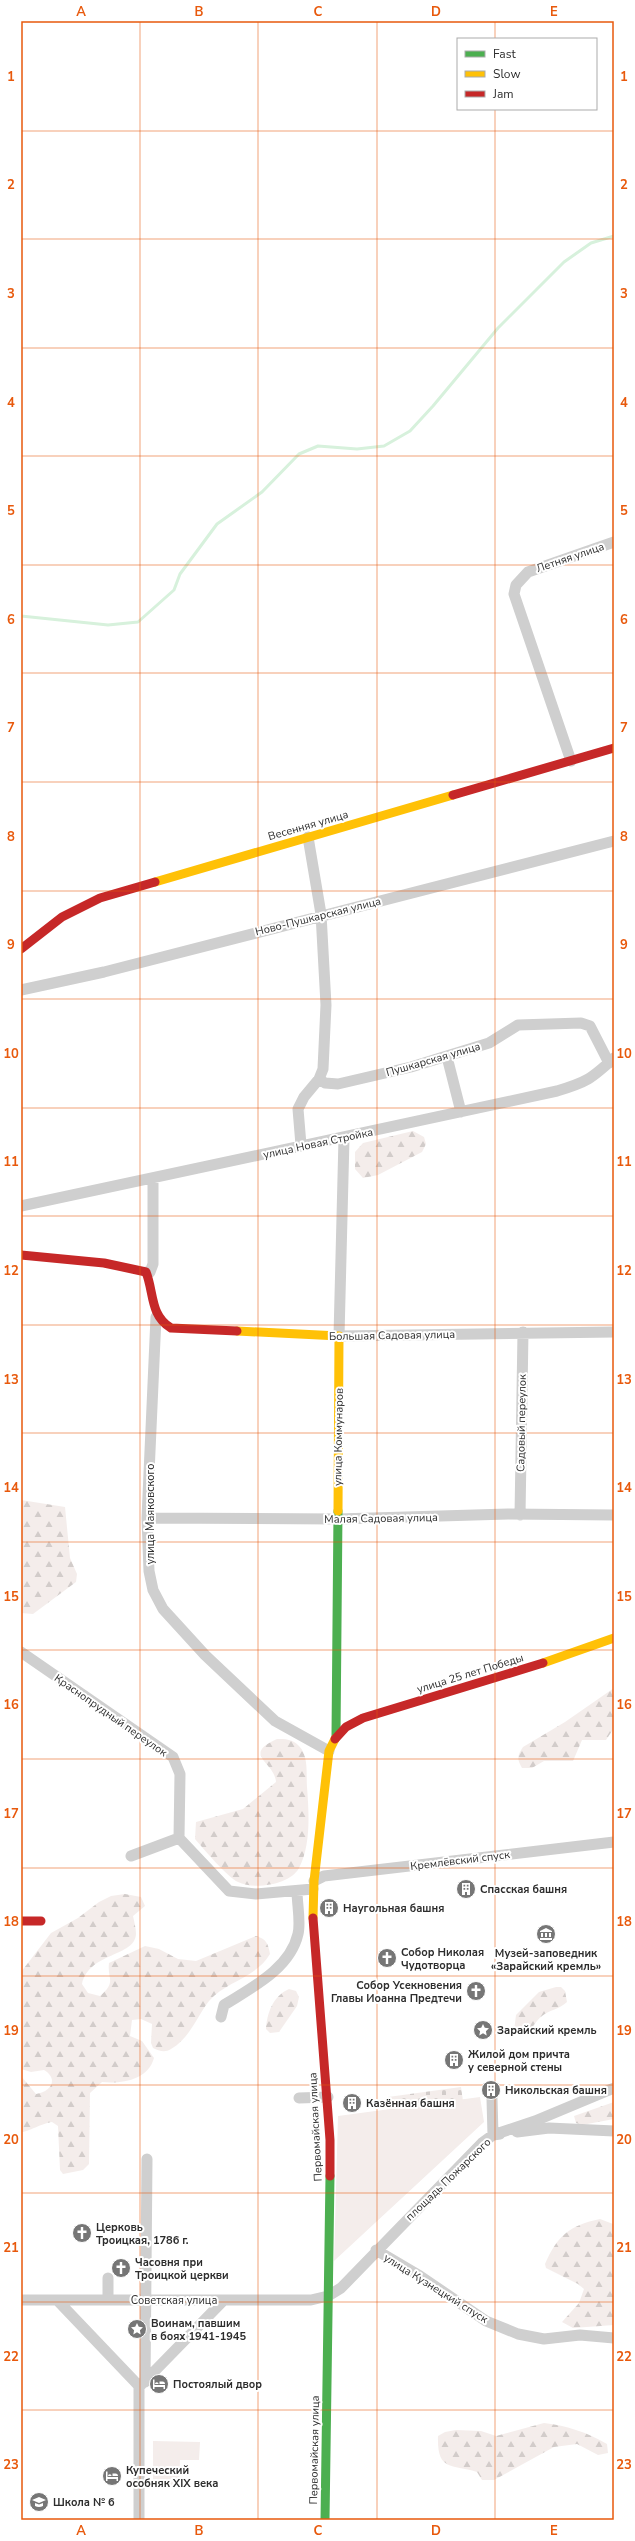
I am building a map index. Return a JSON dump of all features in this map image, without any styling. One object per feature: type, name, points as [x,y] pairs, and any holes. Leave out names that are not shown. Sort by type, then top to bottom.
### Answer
[{"type":"street","name":"Летняя улица","points":[[571,761],[514,594],[516,585],[528,572],[614,542]]},
{"type":"street","name":"Весенняя улица","points":[[21,949],[62,917],[100,898],[614,748]]},
{"type":"street","points":[[302,1145],[298,1109],[304,1097],[319,1079],[323,1069],[326,1005],[321,914],[308,837]]},
{"type":"street","name":"Ново-Пушкарская улица","points":[[21,990],[104,972],[321,914],[614,841]]},
{"type":"street","name":"Пушкарская улица","points":[[319,1079],[325,1083],[338,1084],[447,1057],[489,1043],[518,1025],[581,1023],[590,1026],[611,1060]]},
{"type":"street","points":[[447,1057],[461,1112]]},
{"type":"street","name":"улица Новая Стройка","points":[[21,1206],[153,1179],[302,1145],[344,1138],[557,1091],[583,1083],[597,1075],[611,1060]]},
{"type":"street","name":"улица Коммунаров","points":[[336,1736],[339,1336],[344,1138]]},
{"type":"street","points":[[21,1255],[104,1263],[150,1272],[153,1264],[153,1179]]},
{"type":"street","points":[[146,1272],[150,1282],[156,1316]]},
{"type":"street","name":"Большая Садовая улица","points":[[156,1316],[161,1324],[171,1328],[339,1336],[523,1332],[614,1332]]},
{"type":"street","name":"улица Маяковского","points":[[156,1316],[147,1518],[149,1571],[153,1590],[163,1609],[205,1655],[275,1721],[329,1751]]},
{"type":"street","name":"Садовый переулок","points":[[520,1514],[523,1332]]},
{"type":"street","name":"Малая Садовая улица","points":[[147,1518],[338,1519],[520,1514],[614,1515]]},
{"type":"street","name":"улица 25 лет Победы","points":[[336,1736],[344,1726],[363,1718],[537,1665],[614,1638]]},
{"type":"street","name":"Краснопрудный переулок","points":[[21,1652],[173,1757],[180,1774],[179,1838]]},
{"type":"street","name":"Первомайская улица","points":[[325,2520],[330,2194],[328,2097],[314,1958],[314,1885],[329,1751],[336,1736]]},
{"type":"street","points":[[131,1856],[179,1838]]},
{"type":"street","name":"Кремлёвский спуск","points":[[179,1838],[229,1891],[256,1894],[297,1891],[314,1885],[324,1876],[611,1842]]},
{"type":"street","points":[[221,2017],[224,2005],[272,1975],[286,1957],[298,1934],[297,1891]]},
{"type":"street","points":[[21,1921],[41,1921]]},
{"type":"street","name":"площадь Пожарского","points":[[328,2296],[341,2288],[376,2250],[482,2143],[493,2135],[535,2121],[614,2088]]},
{"type":"street","points":[[299,2098],[328,2097]]},
{"type":"street","points":[[492,2099],[493,2135],[549,2128],[614,2131]]},
{"type":"street","points":[[139,2520],[147,2159]]},
{"type":"street","name":"улица Кузнецкий спуск","points":[[376,2250],[420,2276],[486,2321],[518,2334],[544,2339],[580,2335],[614,2338]]},
{"type":"street","points":[[108,2278],[108,2300]]},
{"type":"street","name":"Советская улица","points":[[21,2300],[311,2300],[328,2296]]},
{"type":"street","points":[[56,2300],[142,2384]]},
{"type":"street","points":[[142,2384],[224,2300]]},
{"type":"green space","points":[[413,1131],[424,1137],[426,1144],[422,1152],[378,1175],[363,1178],[355,1169],[355,1152],[363,1143]]},
{"type":"green space","points":[[21,1500],[65,1507],[70,1558],[77,1574],[76,1582],[33,1614],[21,1613]]},
{"type":"green space","points":[[614,1688],[614,1728],[606,1740],[582,1740],[573,1761],[544,1761],[532,1768],[522,1768],[518,1758],[523,1747],[565,1722]]},
{"type":"green space","points":[[277,1739],[286,1739],[294,1742],[302,1750],[306,1760],[309,1818],[306,1849],[299,1868],[294,1874],[280,1882],[262,1886],[253,1886],[238,1882],[228,1875],[195,1839],[196,1822],[243,1809],[276,1782],[271,1769],[261,1754],[262,1750],[267,1745]]},
{"type":"green space","points":[[125,1894],[141,1897],[145,1906],[133,1916],[136,1934],[134,1941],[128,1947],[93,1966],[86,1974],[82,1984],[88,1993],[100,1996],[110,1983],[109,1963],[145,1946],[159,1949],[178,1959],[196,1961],[256,1936],[266,1942],[270,1954],[257,1969],[216,1994],[204,2007],[183,2039],[169,2050],[162,2051],[153,2048],[151,2043],[152,2024],[141,2019],[132,2020],[130,2036],[142,2041],[154,2058],[151,2065],[140,2076],[126,2081],[102,2082],[90,2093],[89,2164],[83,2170],[63,2174],[60,2170],[58,2126],[52,2122],[21,2132],[21,2076],[36,2094],[46,2091],[51,2085],[52,2081],[49,2074],[44,2070],[31,2072],[21,2069],[21,1972],[51,1933],[78,1918],[99,1902],[111,1896]]},
{"type":"green space","points":[[561,1987],[565,1991],[567,2002],[542,2016],[529,2031],[518,2035],[514,2031],[516,2015],[539,1992]]},
{"type":"green space","points":[[289,1989],[296,1991],[299,1997],[297,2006],[279,2032],[270,2033],[266,2029],[269,2011],[279,1996]]},
{"type":"green space","points":[[461,2087],[463,2101],[390,2111],[388,2097]]},
{"type":"green space","points":[[480,2097],[484,2122],[334,2261],[338,2116]]},
{"type":"green space","points":[[614,2102],[614,2119],[582,2125],[576,2123],[574,2116]]},
{"type":"green space","points":[[600,2219],[613,2224],[614,2227],[614,2325],[573,2328],[562,2322],[579,2303],[584,2289],[578,2284],[546,2268],[545,2264],[554,2246],[566,2233],[580,2225]]},
{"type":"green space","points":[[544,2423],[577,2430],[592,2436],[607,2444],[608,2453],[598,2455],[577,2444],[554,2447],[494,2480],[482,2480],[477,2472],[447,2464],[443,2461],[440,2455],[438,2436],[445,2432],[456,2430],[481,2431],[496,2436]]},
{"type":"green space","points":[[153,2441],[200,2442],[199,2460],[180,2460],[179,2486],[153,2486]]},
{"type":"waterway","points":[[21,616],[108,625],[138,622],[174,590],[180,574],[217,524],[262,492],[299,454],[318,446],[357,449],[384,446],[410,431],[433,406],[498,328],[564,262],[591,243],[614,236]]},
{"type":"traffic: fast","points":[[336,1736],[338,1511]]},
{"type":"traffic: fast","points":[[325,2520],[330,2176]]},
{"type":"traffic: slow","points":[[155,882],[453,795]]},
{"type":"traffic: slow","points":[[237,1331],[339,1336],[338,1511]]},
{"type":"traffic: slow","points":[[543,1663],[614,1638]]},
{"type":"traffic: slow","points":[[313,1918],[314,1881],[329,1751],[335,1739]]},
{"type":"traffic: jam","points":[[453,795],[614,748]]},
{"type":"traffic: jam","points":[[21,949],[62,917],[100,898],[155,882]]},
{"type":"traffic: jam","points":[[21,1255],[104,1263],[146,1272],[159,1317],[171,1328],[237,1331]]},
{"type":"traffic: jam","points":[[335,1739],[346,1727],[363,1718],[543,1663]]},
{"type":"traffic: jam","points":[[313,1918],[330,2140],[330,2176]]},
{"type":"traffic: jam","points":[[21,1921],[41,1921]]},
{"type":"place","name":"Спасская башня","points":[[466,1889]]},
{"type":"place","name":"Наугольная башня","points":[[329,1908]]},
{"type":"place","name":"Музей-заповедник «Зарайский кремль»","points":[[546,1934]]},
{"type":"place","name":"Собор Николая Чудотворца","points":[[387,1958]]},
{"type":"place","name":"Собор Усекновения Главы Иоанна Предтечи","points":[[476,1991]]},
{"type":"place","name":"Зарайский кремль","points":[[483,2030]]},
{"type":"place","name":"Жилой дом причта у северной стены","points":[[454,2060]]},
{"type":"place","name":"Никольская башня","points":[[491,2090]]},
{"type":"place","name":"Казённая башня","points":[[352,2103]]},
{"type":"place","name":"Церковь Троицкая, 1786 г.","points":[[82,2233]]},
{"type":"place","name":"Часовня при Троицкой церкви","points":[[121,2268]]},
{"type":"place","name":"Воинам, павшим в боях 1941-1945","points":[[137,2329]]},
{"type":"place","name":"Постоялый двор","points":[[159,2384]]},
{"type":"place","name":"Купеческий особняк XIX века","points":[[112,2476]]},
{"type":"place","name":"Школа № 6","points":[[39,2502]]}]
